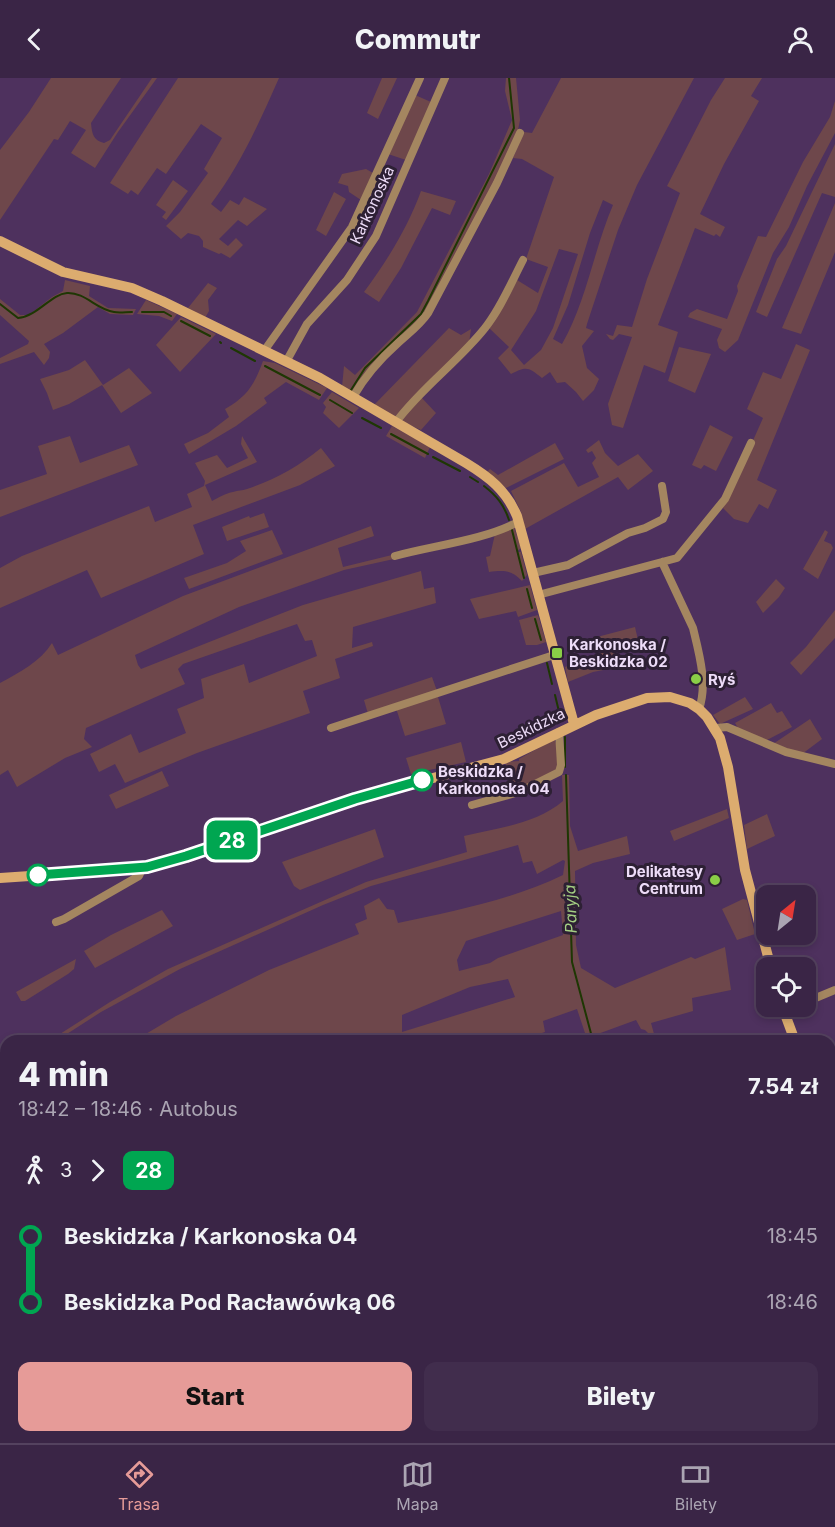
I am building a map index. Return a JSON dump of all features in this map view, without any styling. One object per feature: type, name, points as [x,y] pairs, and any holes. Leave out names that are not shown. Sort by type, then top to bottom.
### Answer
[{"type":"street","name":"Karkonoska","points":[[264,351],[352,227],[420,78]]},
{"type":"street","name":"Karkonoska","points":[[286,362],[307,324],[347,280],[376,236],[445,78]]},
{"type":"street","points":[[353,397],[362,381],[377,364],[418,326],[428,313],[497,183],[520,133]]},
{"type":"street","points":[[0,241],[63,272],[124,286],[147,294],[353,397],[489,478],[507,496],[518,522],[573,724]]},
{"type":"street","points":[[396,422],[485,328],[523,260]]},
{"type":"street","points":[[538,595],[650,563],[677,558],[725,499],[751,443]]},
{"type":"street","points":[[533,573],[562,567],[628,532],[660,521],[666,512],[662,486]]},
{"type":"street","points":[[394,556],[482,535],[518,522]]},
{"type":"street","points":[[662,562],[696,639],[703,681],[703,696],[699,709]]},
{"type":"street","points":[[331,728],[554,655]]},
{"type":"street","name":"Beskidzka","points":[[0,878],[143,867],[195,853],[363,796],[504,759],[573,724],[622,706],[652,698],[670,697],[680,699],[699,709],[716,728],[726,757],[745,870],[768,957]]},
{"type":"street","points":[[716,728],[727,727],[786,752],[835,764]]},
{"type":"street","points":[[472,805],[519,792],[559,772],[561,765],[559,732]]},
{"type":"street","points":[[56,922],[139,876],[143,867]]},
{"type":"street","points":[[816,998],[835,990]]},
{"type":"street","points":[[786,1017],[793,1035]]},
{"type":"shaded area","points":[[51,78],[121,78],[91,123],[94,136],[104,143],[110,140],[152,78],[157,78],[95,168],[71,153],[86,130],[70,121],[58,140],[54,139],[0,220],[0,150]]},
{"type":"shaded area","points":[[178,78],[279,78],[240,159],[211,204],[221,212],[230,200],[239,205],[244,197],[267,209],[247,226],[238,220],[219,239],[228,246],[236,238],[243,245],[230,258],[203,247],[203,241],[199,236],[188,233],[181,239],[166,226],[180,212],[208,173],[204,169],[222,138],[201,124],[166,174],[157,168],[138,195],[131,190],[128,194],[110,183]]},
{"type":"shaded area","points":[[382,78],[397,78],[378,119],[367,113]]},
{"type":"shaded area","points":[[506,78],[516,78],[520,120],[517,135],[503,167],[424,316],[352,393],[342,387],[344,366],[355,375],[417,312],[489,174],[512,120],[505,91]]},
{"type":"shaded area","points":[[561,78],[694,78],[637,185],[618,230],[586,328],[594,331],[582,346],[587,368],[599,379],[594,390],[583,401],[565,382],[557,383],[550,372],[542,378],[527,369],[511,374],[498,358],[509,347],[489,328],[517,280],[538,293],[548,267],[526,259],[554,177],[522,159],[513,158],[524,132],[532,133]],"holes":[[[603,200],[613,205],[584,294],[562,344],[553,339],[568,305],[590,233]],[[559,249],[578,254],[553,328],[541,350],[524,365],[511,350],[536,311]]]},
{"type":"shaded area","points":[[725,78],[762,78],[751,96],[759,101],[724,164],[700,214],[725,227],[720,237],[695,228],[658,325],[678,332],[665,373],[644,365],[623,428],[612,425],[608,404],[632,337],[619,334],[613,340],[606,334],[613,336],[617,325],[632,327],[647,279],[680,193],[667,186],[711,100]]},
{"type":"shaded area","points":[[415,95],[431,102],[406,160],[388,154]]},
{"type":"shaded area","points":[[835,101],[835,133],[807,186],[789,227],[773,253],[738,340],[725,352],[719,348],[717,340],[722,329],[688,317],[697,309],[727,319],[738,291],[737,286],[758,236],[766,237],[803,162],[830,117]]},
{"type":"shaded area","points":[[835,144],[835,197],[822,193],[767,317],[756,312],[777,259],[786,246]]},
{"type":"shaded area","points":[[366,169],[373,173],[361,200],[349,192],[348,186],[338,183],[342,174]]},
{"type":"shaded area","points":[[173,180],[188,191],[166,220],[162,217],[166,212],[156,205]]},
{"type":"shaded area","points":[[421,191],[456,201],[450,215],[432,208],[401,268],[379,302],[364,292],[396,243]]},
{"type":"shaded area","points":[[334,192],[346,199],[326,236],[316,230]]},
{"type":"shaded area","points":[[835,203],[835,252],[801,334],[782,328]]},
{"type":"shaded area","points":[[65,280],[90,286],[89,296],[108,308],[136,309],[133,315],[110,314],[98,307],[44,344],[50,352],[44,365],[34,352],[0,364],[0,358],[28,344],[29,341],[0,315],[0,299],[20,315],[29,315],[63,291]]},
{"type":"shaded area","points":[[208,283],[217,288],[208,300],[209,311],[205,318],[188,308]]},
{"type":"shaded area","points":[[146,300],[177,314],[172,321],[159,316],[137,314]]},
{"type":"shaded area","points":[[181,317],[216,334],[180,372],[156,345]]},
{"type":"shaded area","points":[[449,328],[461,335],[471,329],[469,343],[396,417],[374,405]]},
{"type":"shaded area","points":[[796,344],[810,350],[757,480],[777,490],[768,509],[759,504],[748,523],[734,519],[723,508],[763,418],[747,409],[763,372],[781,379]]},
{"type":"shaded area","points":[[679,347],[711,354],[695,393],[668,381]]},
{"type":"shaded area","points":[[85,360],[103,385],[129,368],[152,393],[121,413],[102,385],[69,404],[53,410],[40,379],[69,370]]},
{"type":"shaded area","points":[[263,361],[275,363],[327,388],[319,400],[286,382],[264,398],[267,403],[236,426],[189,454],[184,444],[208,433],[229,417],[225,409],[249,389]]},
{"type":"shaded area","points":[[332,392],[359,408],[339,428],[323,413],[326,407],[323,403]]},
{"type":"shaded area","points":[[421,397],[436,413],[421,430],[403,422],[402,418]]},
{"type":"shaded area","points":[[710,425],[733,437],[716,471],[704,465],[701,469],[692,465]]},
{"type":"shaded area","points":[[392,426],[430,447],[425,458],[386,436]]},
{"type":"shaded area","points":[[70,436],[80,463],[129,445],[138,465],[0,517],[0,490],[47,474],[38,446]]},
{"type":"shaded area","points":[[242,436],[257,462],[205,485],[212,501],[228,493],[245,490],[276,477],[295,467],[321,448],[335,466],[300,485],[193,525],[204,554],[101,598],[87,570],[0,608],[0,568],[22,556],[149,506],[155,522],[192,507],[187,494],[204,486],[205,481],[195,463],[217,455],[227,468],[248,458],[241,444]]},
{"type":"shaded area","points":[[599,440],[605,453],[618,466],[638,454],[653,471],[628,490],[618,477],[525,529],[521,512],[511,491],[564,463],[578,487],[599,477],[592,463],[596,458],[592,451],[588,453],[586,450]]},
{"type":"shaded area","points":[[555,443],[564,459],[506,488],[487,472],[490,469],[498,475]]},
{"type":"shaded area","points":[[264,513],[269,527],[227,541],[222,527],[249,516],[250,518]]},
{"type":"shaded area","points":[[371,526],[374,536],[338,548],[343,567],[392,555],[394,559],[344,570],[239,607],[135,655],[141,669],[303,605],[421,571],[424,589],[434,587],[436,603],[353,627],[352,648],[372,642],[373,646],[335,659],[340,678],[303,691],[310,713],[197,753],[125,783],[115,764],[99,772],[90,754],[131,734],[139,753],[186,733],[177,709],[204,698],[201,679],[244,664],[249,683],[317,656],[312,640],[305,641],[297,624],[183,664],[178,669],[185,684],[86,728],[84,739],[92,747],[65,758],[17,787],[8,770],[0,775],[0,683],[36,661],[52,643],[58,655],[183,596]]},
{"type":"shaded area","points":[[514,527],[521,548],[516,552],[521,552],[527,575],[522,581],[507,572],[489,572],[486,557],[490,556],[495,534]]},
{"type":"shaded area","points":[[272,530],[283,554],[189,589],[184,578],[227,563],[246,551],[240,541]]},
{"type":"shaded area","points":[[825,530],[828,532],[824,541],[831,544],[833,548],[818,579],[803,569]]},
{"type":"shaded area","points":[[776,579],[785,588],[763,613],[756,602]]},
{"type":"shaded area","points":[[530,585],[537,610],[518,617],[516,611],[479,619],[470,599]]},
{"type":"shaded area","points":[[835,610],[835,638],[801,675],[790,663],[806,647]]},
{"type":"shaded area","points":[[538,615],[546,642],[526,645],[519,620]]},
{"type":"shaded area","points":[[635,627],[638,640],[614,649],[619,667],[593,672],[568,682],[565,667],[602,652],[597,637]]},
{"type":"shaded area","points":[[432,677],[437,691],[368,714],[364,700]]},
{"type":"shaded area","points":[[438,697],[446,724],[405,736],[396,708]]},
{"type":"shaded area","points":[[745,697],[753,709],[720,724],[713,715]]},
{"type":"shaded area","points":[[771,703],[777,713],[782,711],[792,727],[765,741],[738,728],[735,723]]},
{"type":"shaded area","points":[[810,719],[822,739],[802,754],[773,744]]},
{"type":"shaded area","points":[[554,739],[558,755],[556,772],[514,791],[505,762],[519,761]]},
{"type":"shaded area","points":[[461,742],[466,762],[411,774],[406,758]]},
{"type":"shaded area","points":[[162,771],[169,786],[116,809],[109,795]]},
{"type":"shaded area","points":[[562,775],[569,775],[570,826],[578,851],[627,836],[630,854],[593,863],[575,871],[576,945],[581,968],[615,988],[691,957],[695,959],[725,947],[731,990],[692,998],[693,1011],[651,1023],[654,1035],[641,1029],[636,1020],[595,1035],[586,1035],[577,1009],[543,1021],[545,1032],[536,1035],[144,1035],[176,1016],[269,970],[359,934],[355,924],[367,919],[364,906],[379,898],[387,909],[394,910],[398,923],[503,898],[563,875],[565,861],[563,860],[537,874],[532,861],[523,863],[518,845],[371,886],[323,905],[180,969],[101,1012],[65,1035],[58,1035],[168,969],[366,882],[467,852],[464,836],[529,820],[563,801]],"holes":[[[561,911],[563,935],[498,958],[490,963],[459,971],[457,960],[466,941]],[[508,979],[515,997],[402,1032],[402,1015],[470,987]]]},
{"type":"shaded area","points":[[727,809],[729,818],[674,841],[670,831]]},
{"type":"shaded area","points":[[767,814],[775,836],[747,849],[744,825]]},
{"type":"shaded area","points":[[375,829],[384,857],[300,890],[294,886],[282,862]]},
{"type":"shaded area","points":[[743,899],[747,900],[755,934],[737,940],[722,909]]},
{"type":"shaded area","points":[[162,910],[173,926],[95,968],[84,951]]},
{"type":"shaded area","points":[[76,959],[74,969],[68,974],[25,1001],[21,1001],[16,992]]},
{"type":"waterway","points":[[351,390],[365,368],[421,314],[428,301],[514,128],[509,78]]},
{"type":"waterway","name":"Paryja","points":[[0,304],[18,318],[32,313],[61,294],[73,293],[108,311],[132,312]]},
{"type":"waterway","name":"Paryja","points":[[142,312],[164,312],[171,316]]},
{"type":"waterway","name":"Paryja","points":[[181,321],[210,336]]},
{"type":"waterway","name":"Paryja","points":[[231,348],[255,361]]},
{"type":"waterway","name":"Paryja","points":[[265,366],[320,395]]},
{"type":"waterway","name":"Paryja","points":[[330,400],[352,413]]},
{"type":"waterway","name":"Paryja","points":[[362,418],[381,428]]},
{"type":"waterway","name":"Paryja","points":[[391,434],[428,454]]},
{"type":"waterway","name":"Paryja","points":[[433,457],[460,471]]},
{"type":"waterway","name":"Paryja","points":[[470,477],[478,482]]},
{"type":"waterway","name":"Paryja","points":[[484,486],[500,501],[509,520]]},
{"type":"waterway","name":"Paryja","points":[[512,530],[524,578]]},
{"type":"waterway","name":"Paryja","points":[[527,589],[532,608]]},
{"type":"waterway","name":"Paryja","points":[[535,619],[541,640]]},
{"type":"waterway","name":"Paryja","points":[[547,663],[552,684]]},
{"type":"waterway","name":"Paryja","points":[[555,695],[561,720]]},
{"type":"waterway","name":"Paryja","points":[[565,737],[565,767]]},
{"type":"waterway","name":"Paryja","points":[[566,775],[572,962],[591,1035]]},
{"type":"bus line","name":"28","points":[[38,875],[147,867],[355,799],[422,780]]},
{"type":"place","name":"Karkonoska / Beskidzka 02","points":[[557,653]]},
{"type":"place","name":"Ryś","points":[[696,679]]},
{"type":"place","name":"Beskidzka / Karkonoska 04","points":[[422,780]]},
{"type":"place","name":"Delikatesy Centrum","points":[[715,880]]}]
